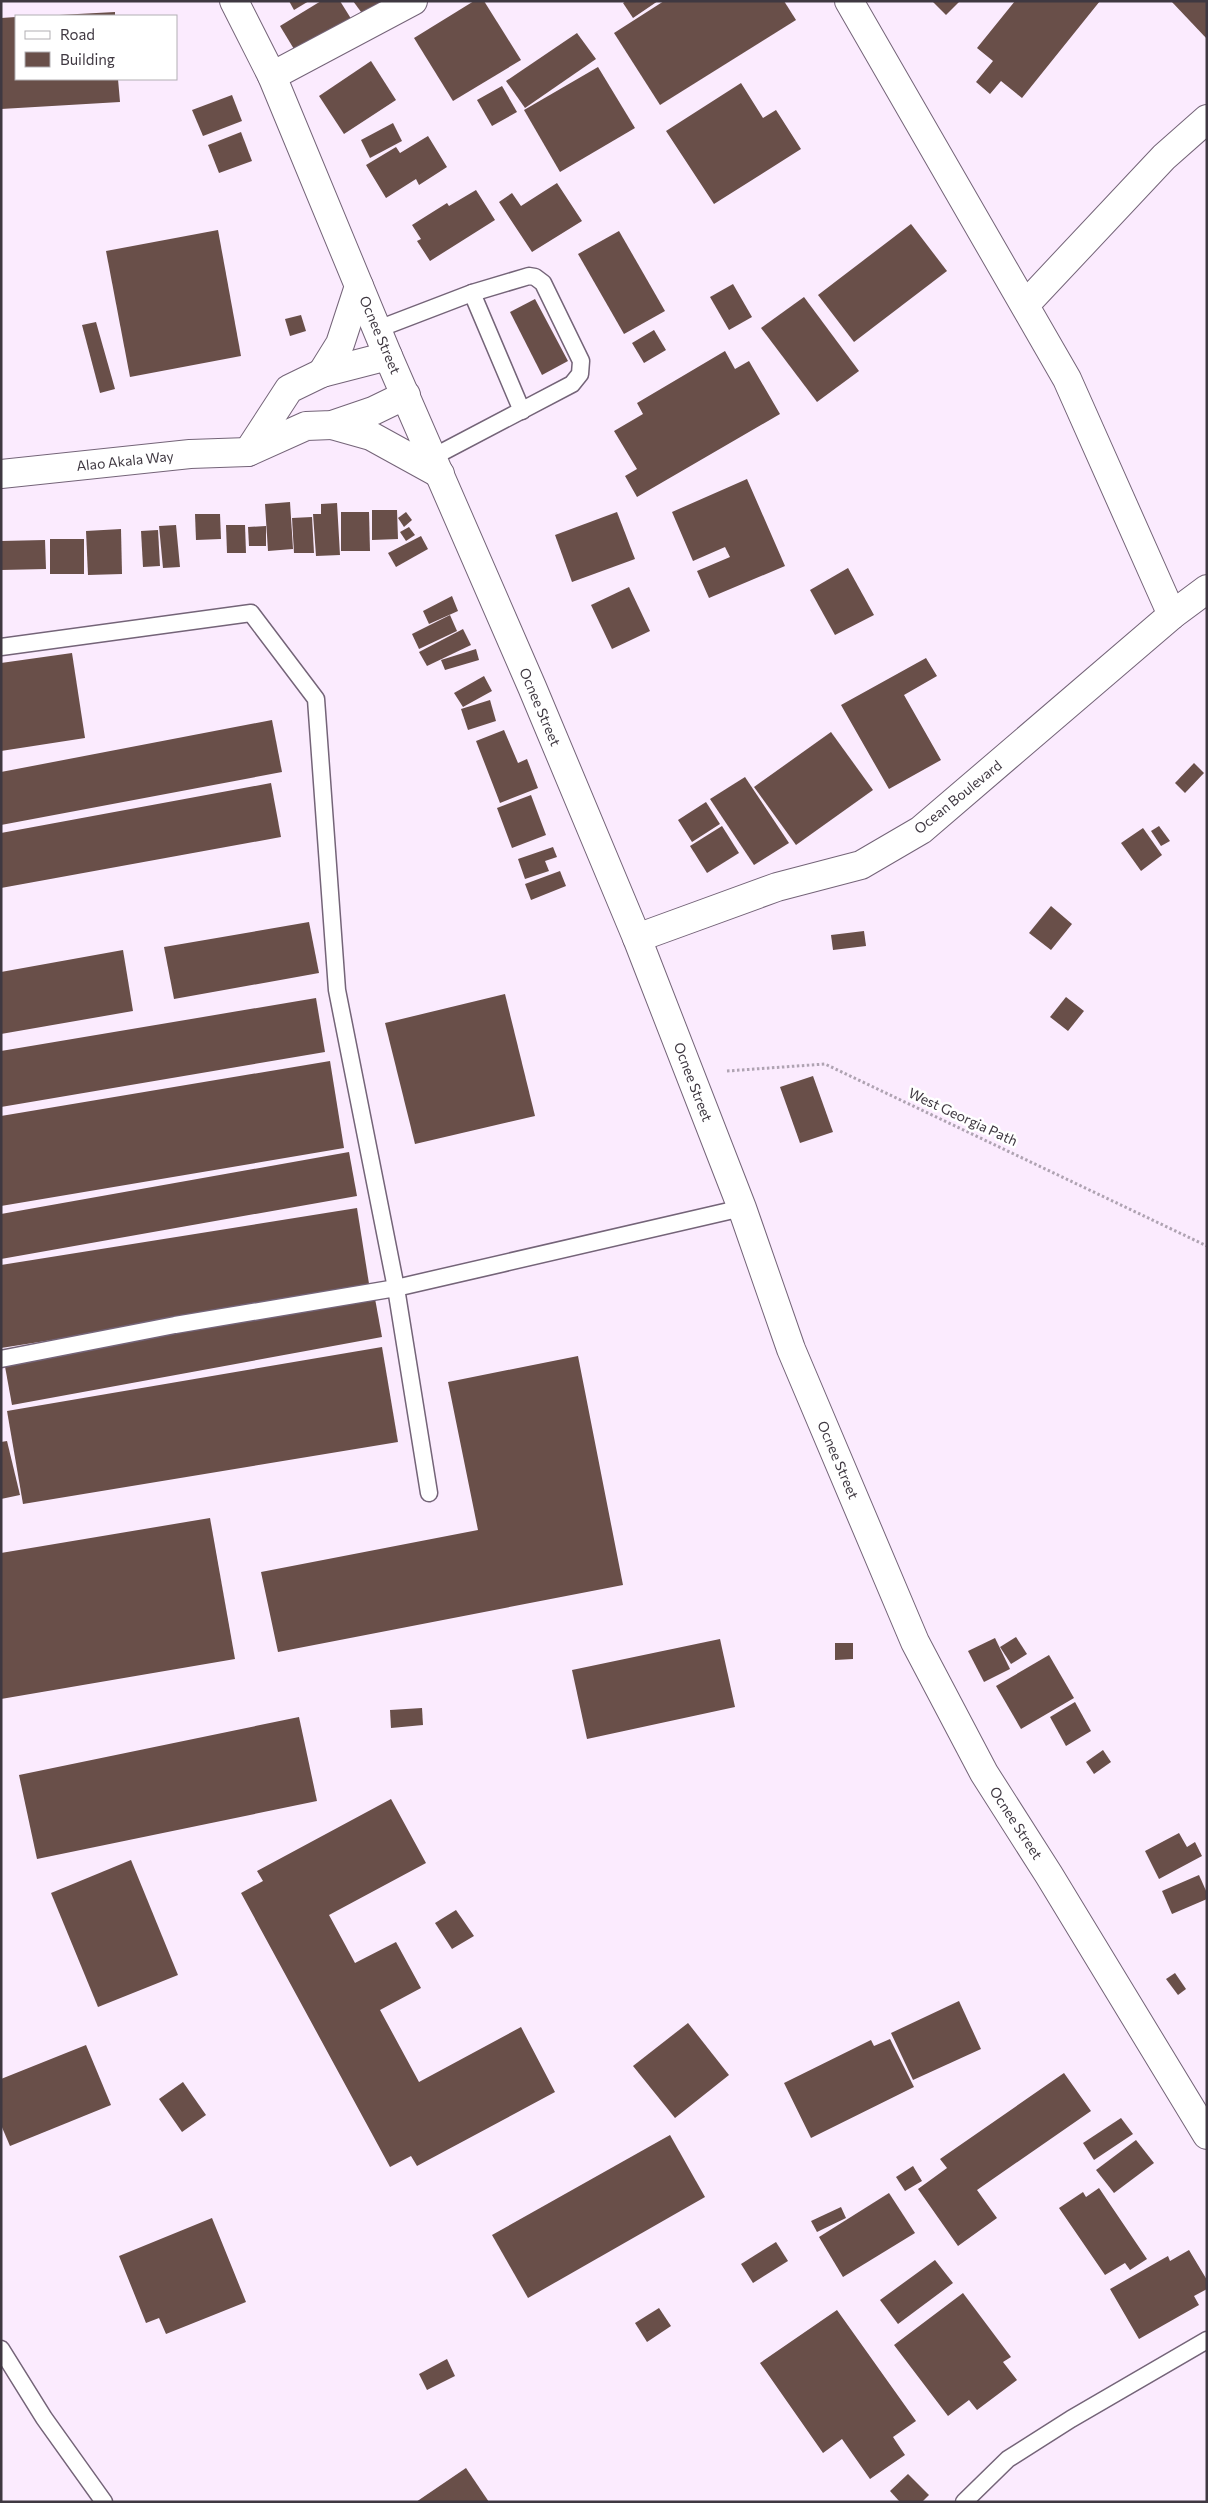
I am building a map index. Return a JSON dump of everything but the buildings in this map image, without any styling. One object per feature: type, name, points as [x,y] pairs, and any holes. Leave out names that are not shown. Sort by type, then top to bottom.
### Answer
[{"type":"street","name":"Ocnee Street","points":[[234,1],[272,76],[388,356],[637,938],[742,1208],[791,1350],[915,1642],[984,1773],[1049,1875],[1207,2134]]},
{"type":"street","points":[[272,76],[413,1]]},
{"type":"street","points":[[849,1],[1067,379],[1172,615]]},
{"type":"street","points":[[1025,305],[1164,157],[1207,119]]},
{"type":"street","points":[[322,373],[340,344],[360,286]]},
{"type":"street","points":[[248,452],[289,389],[322,373],[388,356]]},
{"type":"street","name":"Alao Akala Way","points":[[1,474],[190,454],[248,452],[306,426],[332,425],[373,411],[406,395]]},
{"type":"street","points":[[332,425],[371,436],[436,465]]},
{"type":"street","name":"Ocean Boulevard","points":[[637,938],[777,887],[862,865],[920,830],[1172,615],[1207,589]]},
{"type":"lane","points":[[378,329],[472,293],[523,276],[535,277],[543,283],[581,361],[580,374],[572,384],[522,411],[436,465]]},
{"type":"lane","points":[[472,293],[522,411]]},
{"type":"lane","points":[[1,647],[251,613],[316,699],[337,990],[396,1288],[429,1493]]},
{"type":"lane","points":[[1,1359],[175,1325],[396,1288],[742,1208]]},
{"type":"lane","points":[[964,2502],[1008,2459],[1071,2418],[1207,2340]]},
{"type":"lane","points":[[1,2349],[44,2418],[104,2502]]},
{"type":"path","name":"West Georgia Path","points":[[726,1071],[825,1064],[1207,1246]]}]
